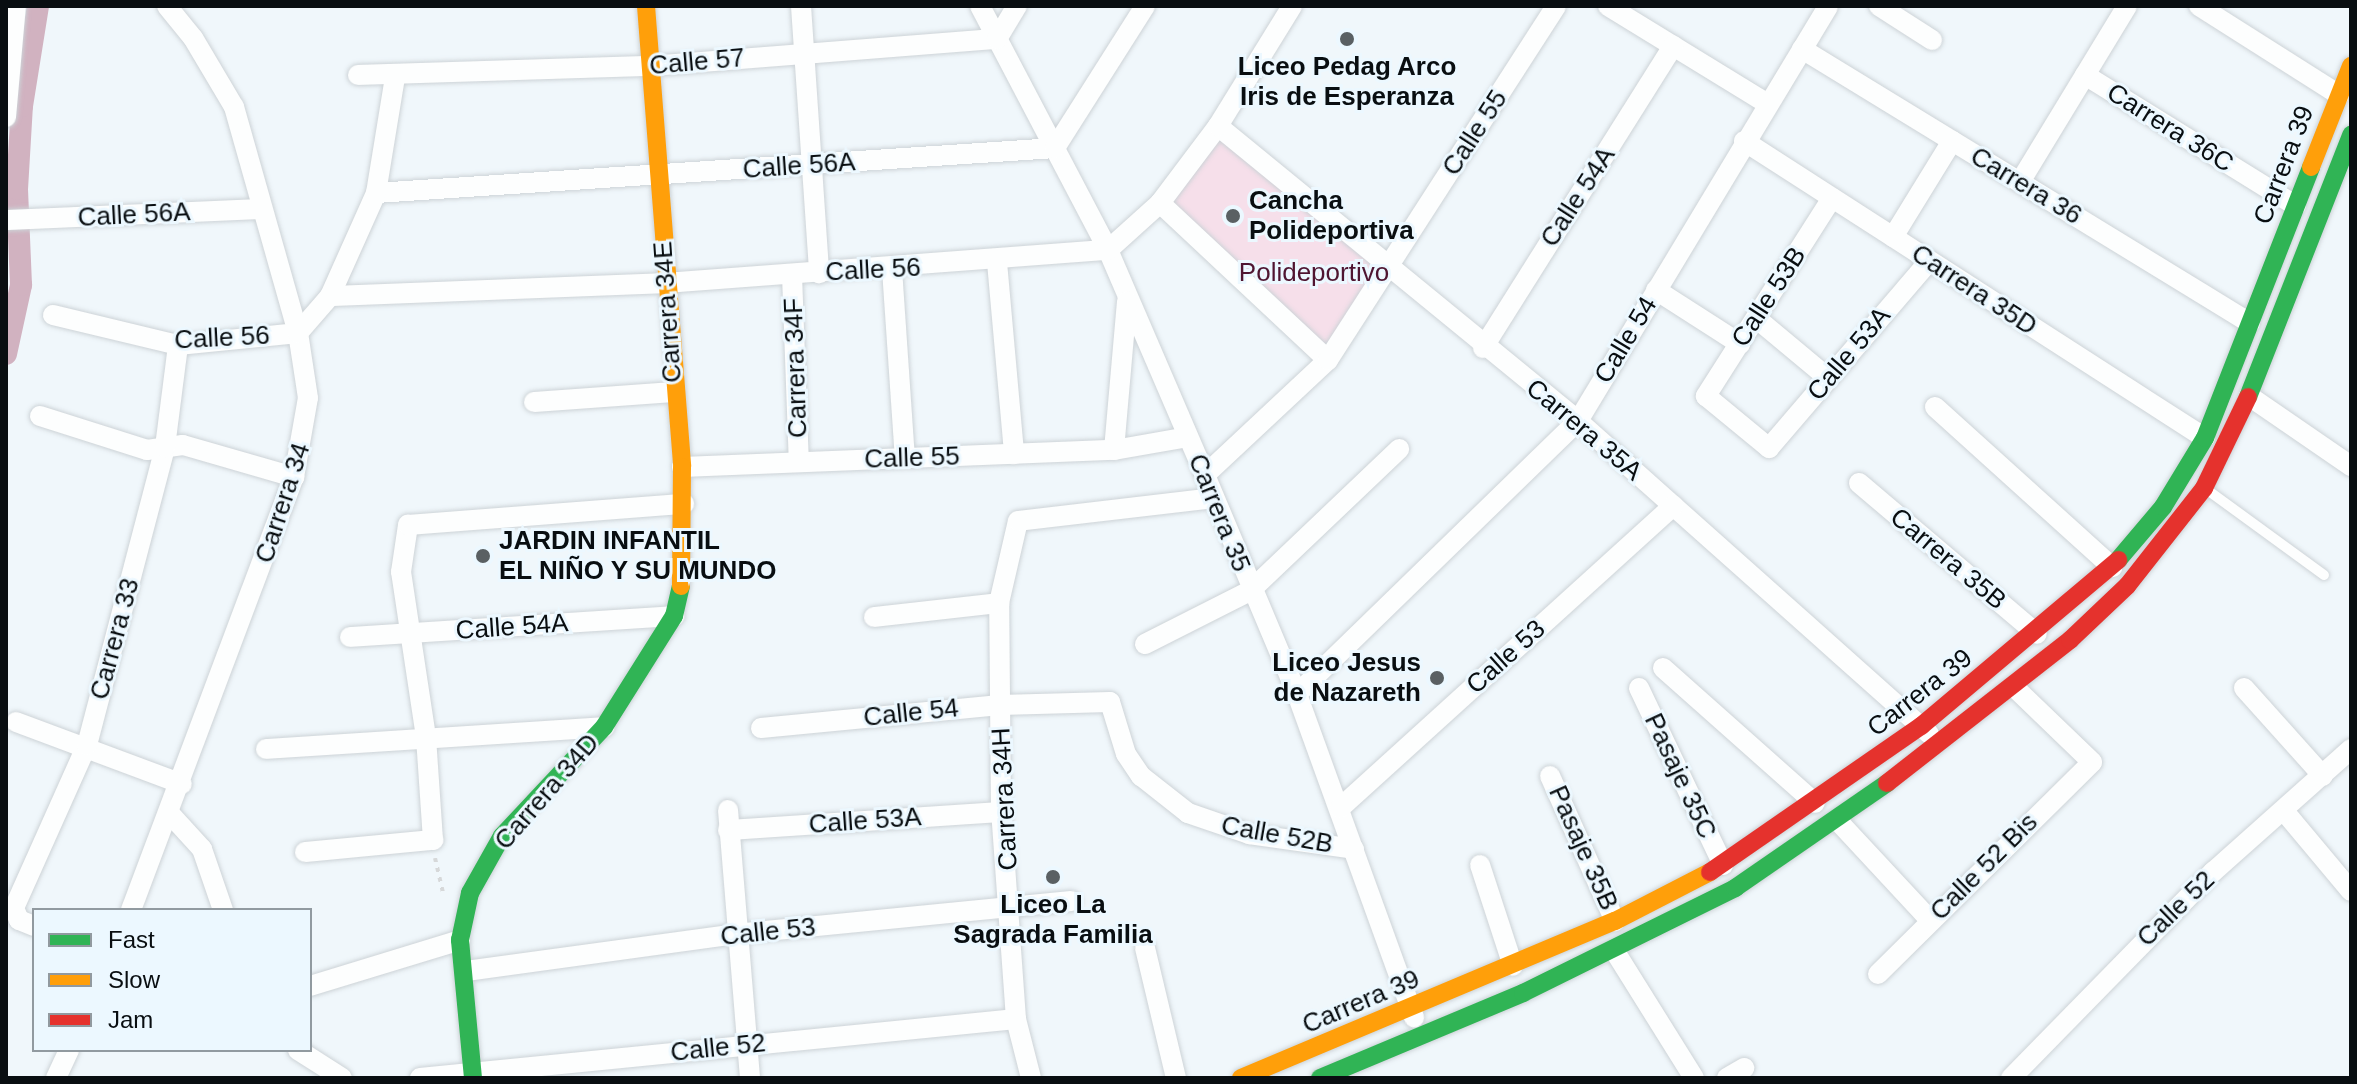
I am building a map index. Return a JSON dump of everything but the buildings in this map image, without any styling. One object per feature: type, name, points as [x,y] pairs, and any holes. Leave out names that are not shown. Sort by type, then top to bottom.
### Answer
[{"type":"main road","name":"Carrera 34E","points":[[646,6],[684,504],[682,578],[674,616]]},
{"type":"main road","name":"Carrera 39","points":[[1241,1078],[1412,1009],[1615,921],[1723,865],[1921,726],[2037,634],[2112,567],[2163,507],[2205,438],[2351,66]]},
{"type":"main road","name":"Carrera 39","points":[[1320,1078],[1614,950],[1735,888],[1942,745],[2014,687],[2127,586],[2204,488],[2249,396],[2351,135]]},
{"type":"main road","name":"Carrera 34D","points":[[473,1076],[466,971],[460,940],[470,893],[502,836],[604,727],[674,616]]},
{"type":"street","points":[[6,117],[9,53],[16,6]]},
{"type":"street","name":"Carrera 34","points":[[132,908],[171,815],[294,477],[308,398],[298,333],[234,107],[193,38],[167,6]]},
{"type":"street","name":"Carrera 34F","points":[[801,6],[819,273]]},
{"type":"street","name":"Carrera 35","points":[[980,6],[1108,250],[1205,475],[1250,591],[1297,694],[1420,1036]]},
{"type":"street","points":[[997,39],[1017,6]]},
{"type":"street","points":[[1055,148],[1145,6]]},
{"type":"street","points":[[1108,250],[1160,203],[1218,126],[1292,6]]},
{"type":"street","name":"Calle 55","points":[[1205,475],[1328,360],[1556,6]]},
{"type":"street","points":[[1608,6],[1768,104]]},
{"type":"street","name":"Calle 54","points":[[1297,694],[1578,421],[1828,6]]},
{"type":"street","points":[[1879,6],[1932,40]]},
{"type":"street","points":[[2020,182],[2127,6]]},
{"type":"street","points":[[2199,6],[2339,95]]},
{"type":"street","name":"Calle 57","points":[[358,75],[395,77],[651,66],[997,39]]},
{"type":"street","name":"Calle 54A","points":[[1483,348],[1673,46]]},
{"type":"street","name":"Carrera 36","points":[[1802,49],[2250,323]]},
{"type":"street","name":"Carrera 36C","points":[[2085,75],[2296,206]]},
{"type":"street","points":[[298,333],[330,296],[376,193],[395,77]]},
{"type":"street","name":"Carrera 35A","points":[[1218,126],[1390,265],[1483,348],[1578,421],[1942,745]]},
{"type":"street","name":"Carrera 35D","points":[[1744,141],[2205,438]]},
{"type":"street","points":[[1893,237],[1952,141]]},
{"type":"street","name":"Calle 56A","points":[[376,193],[1055,148]]},
{"type":"street","name":"Calle 53B","points":[[1769,448],[1706,396],[1832,198]]},
{"type":"street","points":[[1160,203],[1328,360]]},
{"type":"street","name":"Calle 56A","points":[[7,220],[262,209]]},
{"type":"street","name":"Calle 56","points":[[330,296],[665,283],[997,262],[1108,250]]},
{"type":"street","name":"Calle 53A","points":[[1769,448],[1929,261]]},
{"type":"street","points":[[997,262],[1014,454]]},
{"type":"street","points":[[892,269],[905,458]]},
{"type":"street","name":"Carrera 34F","points":[[792,275],[799,462]]},
{"type":"street","points":[[1656,290],[1740,344]]},
{"type":"street","points":[[1114,450],[1127,298]]},
{"type":"street","name":"Calle 56","points":[[53,315],[178,345],[298,333]]},
{"type":"street","points":[[1756,318],[1828,378]]},
{"type":"street","name":"Carrera 33","points":[[27,923],[14,908],[87,745],[165,447],[178,345]]},
{"type":"street","points":[[534,402],[674,392]]},
{"type":"street","points":[[2249,396],[2351,466]]},
{"type":"street","points":[[1935,407],[2112,567]]},
{"type":"street","points":[[40,416],[147,450],[183,445],[294,477]]},
{"type":"street","name":"Calle 55","points":[[682,467],[1114,450],[1188,437]]},
{"type":"street","points":[[1145,644],[1250,591],[1399,449]]},
{"type":"street","name":"Carrera 35B","points":[[1859,483],[2037,634]]},
{"type":"street","name":"Carrera 34H","points":[[1031,1078],[1016,1019],[1012,909],[1001,812],[999,603],[1018,521],[1213,498]]},
{"type":"street","points":[[305,852],[433,840],[426,737],[401,572],[403,531],[415,521],[684,504]]},
{"type":"street","name":"Calle 53","points":[[1340,808],[1673,506]]},
{"type":"street","points":[[874,617],[999,603]]},
{"type":"street","name":"Calle 54A","points":[[350,637],[674,616]]},
{"type":"street","points":[[1663,668],[1815,803]]},
{"type":"street","name":"Calle 52 Bis","points":[[1878,974],[2092,762],[2014,687]]},
{"type":"street","name":"Pasaje 35C","points":[[1639,688],[1723,865]]},
{"type":"street","points":[[2244,688],[2323,776]]},
{"type":"street","name":"Calle 54","points":[[761,728],[1000,705],[1110,702]]},
{"type":"street","name":"Calle 52B","points":[[1110,702],[1126,754],[1161,794],[1216,826],[1354,849]]},
{"type":"street","points":[[16,722],[87,745],[182,784]]},
{"type":"street","points":[[266,749],[604,727]]},
{"type":"street","name":"Calle 52","points":[[2011,1078],[2213,872],[2351,749]]},
{"type":"street","name":"Pasaje 35B","points":[[1550,776],[1615,921]]},
{"type":"street","points":[[2284,811],[2350,889]]},
{"type":"street","name":"Calle 53A","points":[[735,934],[728,820],[1001,812]]},
{"type":"street","points":[[171,815],[202,849],[222,908]]},
{"type":"street","points":[[1837,820],[1930,920]]},
{"type":"street","points":[[1480,865],[1513,966]]},
{"type":"street","name":"Calle 53","points":[[466,971],[735,934],[1071,901]]},
{"type":"street","points":[[735,934],[750,1078]]},
{"type":"street","points":[[312,985],[460,940]]},
{"type":"street","points":[[1145,948],[1176,1078]]},
{"type":"street","points":[[1614,950],[1694,1078]]},
{"type":"street","name":"Calle 52","points":[[420,1078],[473,1076],[746,1044],[1016,1019]]},
{"type":"street","points":[[56,1078],[68,1052]]},
{"type":"street","points":[[301,1052],[342,1078]]},
{"type":"lane","points":[[2204,488],[2324,575]]},
{"type":"green space","name":"Polideportivo","points":[[1218,126],[1390,265],[1328,360],[1160,203]]},
{"type":"waterway","points":[[6,354],[21,285],[17,189],[22,106],[38,6]]},
{"type":"traffic: fast","points":[[2248,397],[2351,135]]},
{"type":"traffic: fast","points":[[2118,560],[2163,507],[2205,438],[2311,167]]},
{"type":"traffic: fast","points":[[473,1078],[460,940],[470,893],[502,836],[604,727],[674,616],[681,586]]},
{"type":"traffic: fast","points":[[1320,1078],[1523,993],[1735,888],[1887,783]]},
{"type":"traffic: slow","points":[[646,6],[682,467],[681,586]]},
{"type":"traffic: slow","points":[[2311,167],[2351,66]]},
{"type":"traffic: slow","points":[[1241,1078],[1615,921],[1710,872]]},
{"type":"traffic: jam","points":[[1887,783],[2070,640],[2127,586],[2204,488],[2248,397]]},
{"type":"traffic: jam","points":[[1710,872],[1921,726],[2118,560]]},
{"type":"place","name":"Liceo Pedag Arco Iris de Esperanza","points":[[1347,39]]},
{"type":"place","name":"Cancha Polideportiva","points":[[1233,216]]},
{"type":"place","name":"JARDIN INFANTIL EL NIÑO Y SU MUNDO","points":[[483,556]]},
{"type":"place","name":"Liceo Jesus de Nazareth","points":[[1437,678]]},
{"type":"place","name":"Liceo La Sagrada Familia","points":[[1053,877]]}]
